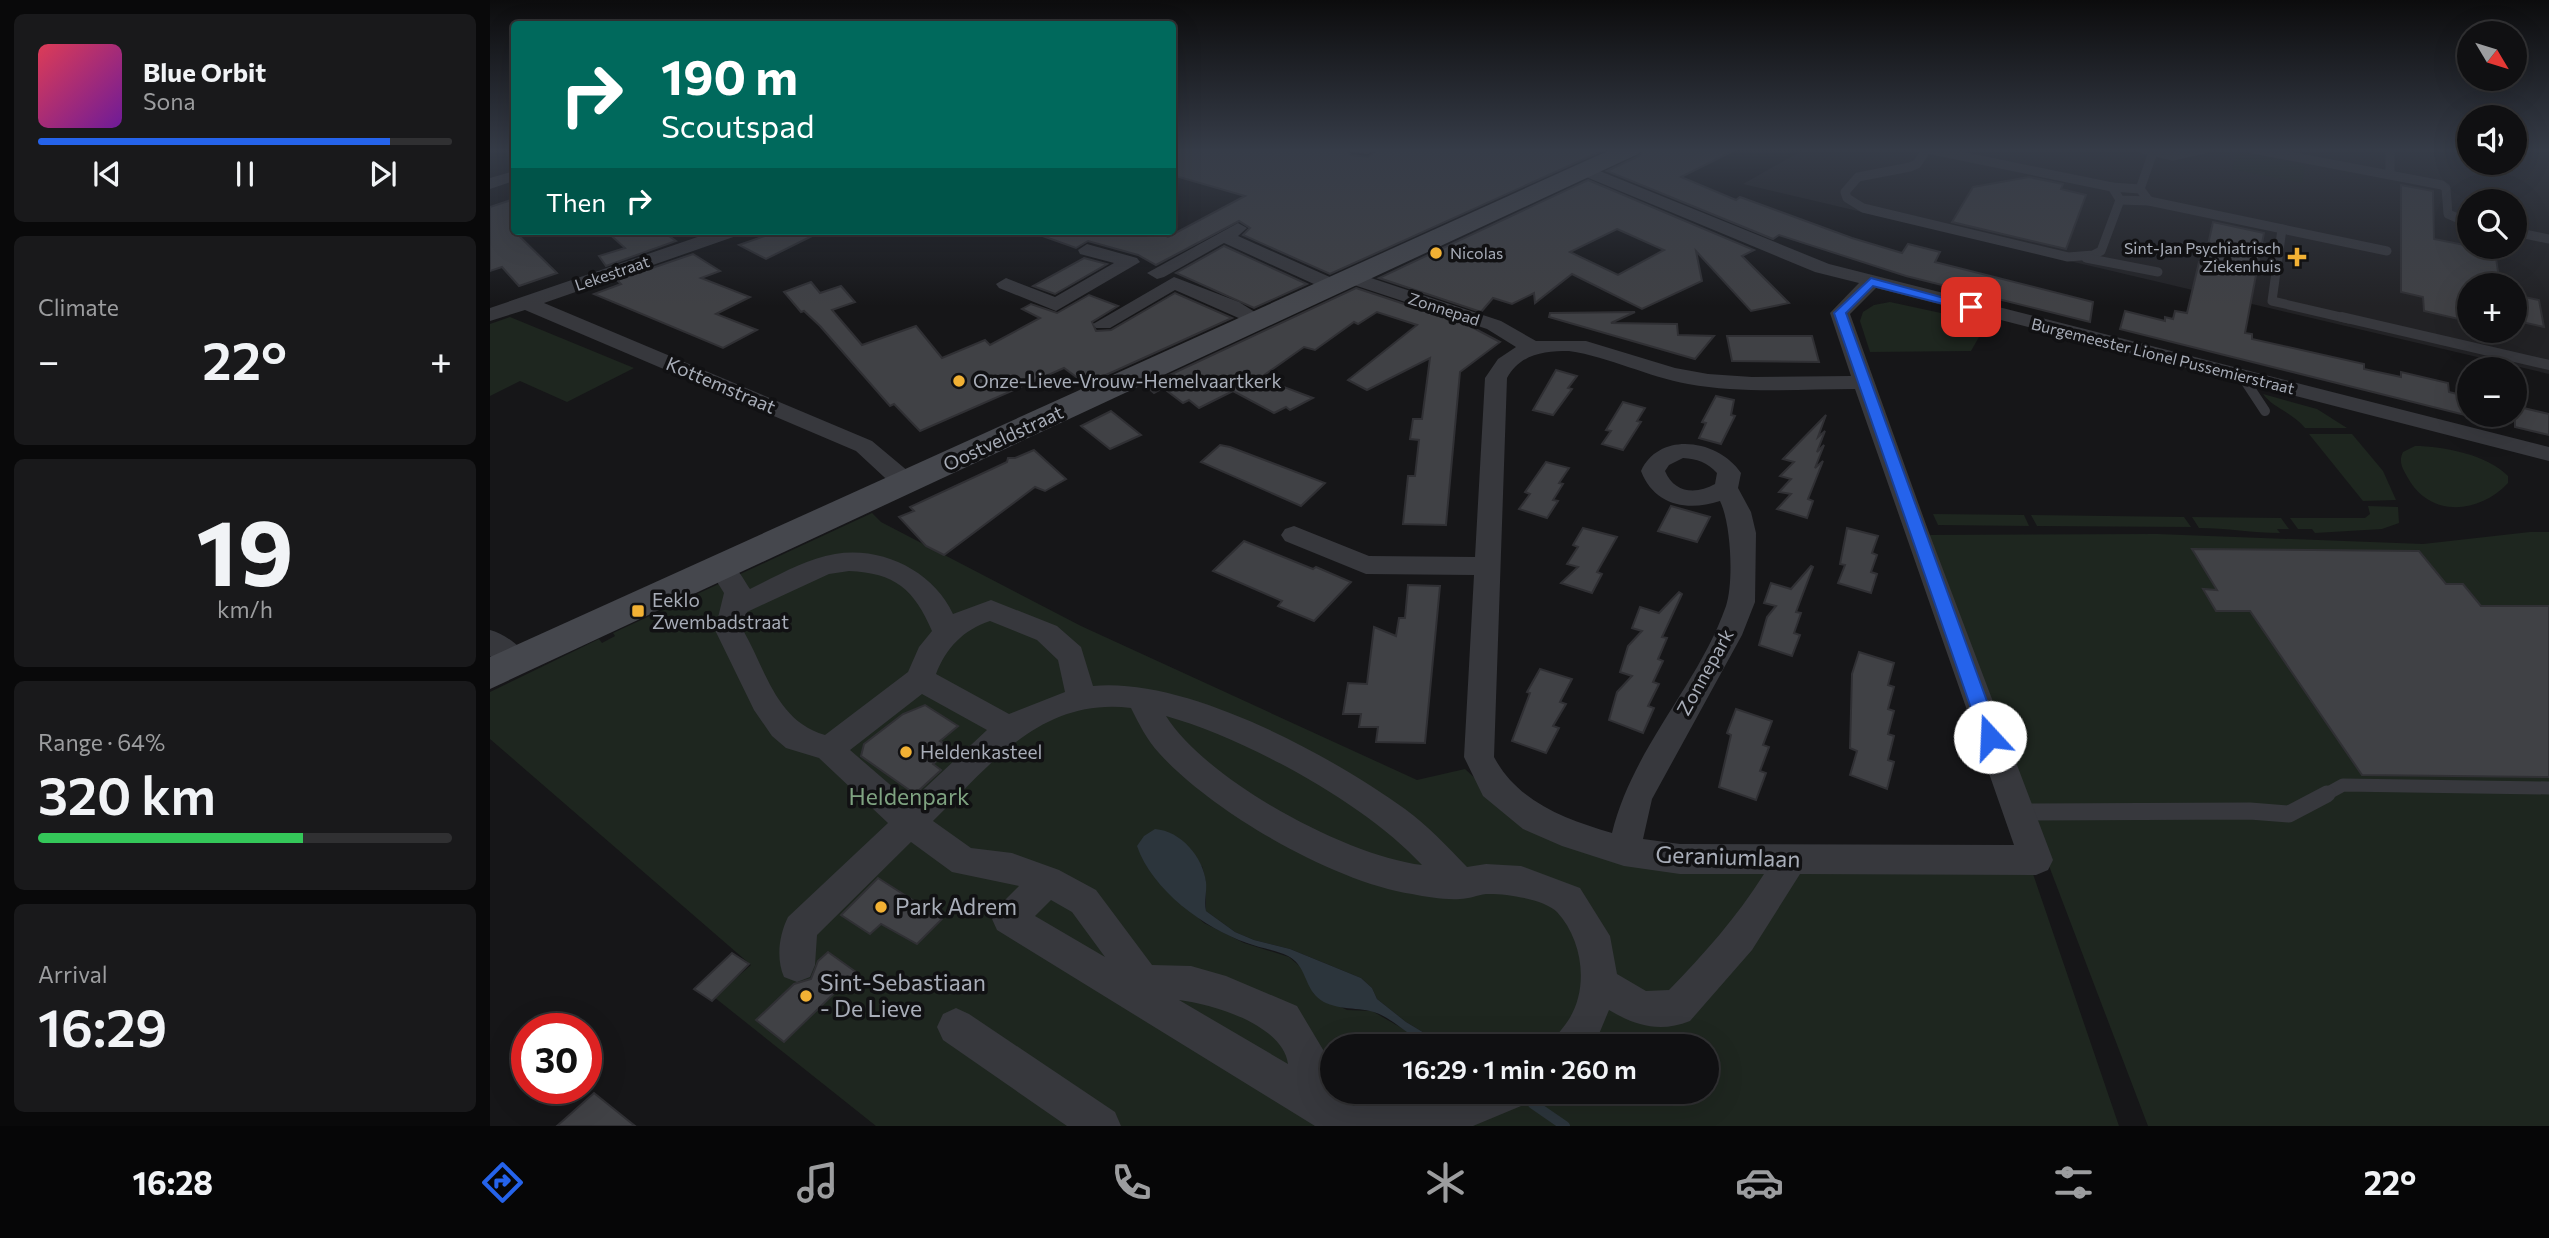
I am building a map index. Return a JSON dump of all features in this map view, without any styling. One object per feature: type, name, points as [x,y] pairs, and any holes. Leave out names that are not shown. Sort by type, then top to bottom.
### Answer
[{"type":"street","name":"Oostveldstraat","points":[[499,659],[722,569],[1517,202]]},
{"type":"street","name":"Burgemeester Lionel Pussemierstraat","points":[[1661,202],[1822,268],[1871,282],[2549,454]]},
{"type":"street","points":[[1103,324],[1223,236],[1242,226]]},
{"type":"street","name":"Lekestraat","points":[[490,315],[703,235]]},
{"type":"street","name":"Zonnepad","points":[[1223,236],[1343,282],[1494,325],[1532,348]]},
{"type":"street","points":[[1087,250],[1130,262],[1232,306],[1259,321]]},
{"type":"street","points":[[1006,284],[1056,304],[1130,262]]},
{"type":"street","points":[[1871,282],[1840,313],[1862,382],[2018,811]]},
{"type":"street","name":"Kottemstraat","points":[[527,303],[864,446],[905,483]]},
{"type":"street","name":"Geraniumlaan","points":[[1862,382],[1745,383],[1686,377],[1580,346],[1532,348],[1511,357],[1496,378],[1479,757],[1494,787],[1534,819],[1574,836],[1624,851],[1680,859],[2036,860],[2018,811]]},
{"type":"street","name":"Zonnepark","points":[[1624,851],[1636,799],[1661,749],[1728,635],[1741,602],[1743,533],[1738,512],[1726,488]]},
{"type":"street","points":[[1302,528],[1331,549],[1366,565],[1486,566]]},
{"type":"street","points":[[737,605],[767,595],[823,566],[852,561],[880,565],[902,575],[928,594],[947,632]]},
{"type":"street","points":[[722,569],[738,592],[729,630],[742,650],[761,699],[793,737],[830,749],[910,823],[964,862],[1012,868],[1047,881],[1084,901],[1136,970],[1139,984],[1166,981],[1191,984],[1226,994],[1284,1019],[1306,1053],[1312,1100]]},
{"type":"street","points":[[830,749],[920,679],[929,655],[947,632],[967,618],[991,610],[1047,634],[1071,655],[1082,699]]},
{"type":"street","points":[[920,679],[1009,727]]},
{"type":"street","points":[[1140,698],[1168,744],[1211,783],[1268,818],[1337,854],[1395,876],[1460,884],[1486,879],[1521,881],[1568,900],[1592,936],[1601,985],[1581,1034]]},
{"type":"street","points":[[797,965],[800,928],[1009,727],[1029,715],[1082,699],[1140,698],[1207,719],[1273,749],[1368,800],[1420,841],[1460,884]]},
{"type":"street","points":[[1601,985],[1642,1009],[1677,1008],[1730,954],[1766,904],[1790,860]]},
{"type":"street","points":[[1047,881],[1009,919],[1312,1100],[1349,1126],[1445,1118],[1478,1104]]},
{"type":"street","points":[[956,1027],[1101,1126]]},
{"type":"lane","points":[[1853,202],[1863,208],[2068,257],[2082,257],[2158,272]]},
{"type":"lane","points":[[2082,257],[2101,251],[2119,202]]},
{"type":"lane","points":[[2151,202],[2387,251]]},
{"type":"lane","points":[[2447,202],[2448,215],[2457,218]]},
{"type":"lane","points":[[2282,229],[2272,302],[2549,365]]},
{"type":"lane","points":[[2527,234],[2549,239]]},
{"type":"lane","points":[[2242,376],[2265,411]]},
{"type":"lane","points":[[2018,811],[2250,811],[2289,814],[2343,785],[2549,788]]},
{"type":"shaded area","points":[[1817,202],[2457,202],[2457,259],[2527,259],[2527,202],[2549,202],[2549,374],[2527,369],[2527,357],[2477,357]]},
{"type":"shaded area","points":[[1155,829],[1165,831],[1189,847],[1204,873],[1206,911],[1235,932],[1290,949],[1361,978],[1372,988],[1377,999],[1426,1034],[1411,1034],[1380,1014],[1320,1000],[1294,960],[1231,936],[1197,917],[1154,878],[1137,846],[1144,836]]},
{"type":"green space","points":[[1890,302],[1987,323],[1971,351],[1870,352],[1860,321],[1863,312],[1874,305]]},
{"type":"green space","points":[[510,317],[634,368],[567,402],[520,381],[490,396],[490,324]]},
{"type":"green space","points":[[2263,394],[2317,409],[2347,428],[2305,428]]},
{"type":"green space","points":[[2309,434],[2352,434],[2383,471],[2396,500],[2363,501]]},
{"type":"green space","points":[[2415,446],[2451,450],[2477,457],[2508,476],[2508,483],[2483,501],[2469,506],[2455,507],[2429,500],[2417,491],[2401,462],[2403,452]]},
{"type":"green space","points":[[2368,506],[2398,507],[2399,523],[2382,529],[2315,533],[2312,529],[2298,529],[2290,518],[2365,518],[2370,514]]},
{"type":"green space","name":"Heldenpark","points":[[872,513],[881,522],[1081,626],[1417,780],[1465,769],[1489,791],[1575,844],[2031,868],[2119,1126],[876,1126],[714,997],[751,965],[490,739],[490,692],[599,639],[602,643],[615,636],[613,633]],"holes":[[[1202,866],[1206,882],[1206,911],[1235,932],[1290,949],[1361,978],[1372,988],[1377,999],[1426,1034],[1719,1034],[1719,1104],[1320,1104],[1320,1034],[1412,1034],[1372,1011],[1347,1010],[1314,994],[1304,970],[1289,957],[1244,943],[1204,923],[1156,878]]]},
{"type":"green space","points":[[1933,514],[2024,515],[2029,526],[1938,525]]},
{"type":"green space","points":[[2031,515],[2184,517],[2191,527],[2037,526]]},
{"type":"green space","points":[[2192,517],[2281,518],[2289,529],[2277,529],[2280,533],[2199,528]]},
{"type":"green space","points":[[2549,532],[2549,1126],[2148,1126],[1923,535],[2157,534],[2423,544]]},
{"type":"building","points":[[511,202],[511,235],[518,235],[557,273],[519,286],[502,267],[490,271],[490,207]]},
{"type":"building","points":[[1235,202],[1490,202],[1330,274],[1243,235],[1250,228],[1239,221],[1156,265],[1138,255],[1088,241],[1076,248],[1040,235],[1168,237]]},
{"type":"building","points":[[1542,202],[1639,202],[1754,250],[1742,256],[1789,303],[1751,311],[1696,251],[1702,281],[1642,309],[1572,274],[1535,303],[1534,293],[1512,304],[1493,298],[1481,312],[1379,278]],"holes":[[[1617,229],[1664,250],[1618,275],[1570,252]]]},
{"type":"building","points":[[1682,202],[1752,202],[1902,253],[1908,244],[1940,252],[1935,262],[2093,302],[2090,322],[1906,276],[1779,235],[1773,239]]},
{"type":"building","points":[[1964,202],[2084,202],[2066,249],[1952,222]]},
{"type":"building","points":[[2401,202],[2433,202],[2434,239],[2457,244],[2457,259],[2496,259],[2498,273],[2457,273],[2457,319],[2424,311],[2423,297],[2401,292]]},
{"type":"building","points":[[2213,222],[2264,233],[2245,333],[2252,334],[2252,339],[2364,364],[2364,369],[2401,377],[2401,372],[2448,383],[2449,392],[2457,394],[2457,413],[2120,329],[2125,311],[2165,321],[2165,317],[2173,319],[2175,311],[2187,313],[2199,262],[2204,263]]},
{"type":"building","points":[[610,235],[668,235],[676,241],[606,266],[599,256],[625,248]]},
{"type":"building","points":[[768,235],[814,235],[766,259],[739,245]]},
{"type":"building","points":[[1224,246],[1307,284],[1254,308],[1176,273]]},
{"type":"building","points":[[693,254],[720,271],[701,278],[750,297],[716,314],[757,330],[723,348],[594,294],[621,284],[617,280]]},
{"type":"building","points":[[1084,258],[1107,264],[1055,294],[1033,286]]},
{"type":"building","points":[[811,282],[820,293],[841,286],[855,302],[832,310],[862,345],[916,326],[942,358],[985,340],[990,345],[1040,318],[1022,309],[1031,304],[1057,313],[1089,295],[1118,306],[1092,322],[1096,331],[1111,330],[1175,293],[1232,318],[1086,384],[1064,368],[920,431],[894,404],[890,406],[820,326],[804,311],[801,312],[784,292]]},
{"type":"building","points":[[1356,288],[1468,325],[1500,342],[1460,372],[1446,525],[1403,524],[1408,476],[1415,476],[1419,440],[1410,439],[1413,419],[1422,419],[1430,358],[1367,390],[1348,380],[1417,325],[1377,312],[1358,324],[1354,322],[1315,350],[1304,347],[1260,378],[1313,398],[1290,410],[1286,407],[1274,413],[1233,391],[1199,408],[1189,400],[1183,403],[1163,388],[1154,393],[1146,386]]},
{"type":"building","points":[[2527,298],[2539,300],[2544,327],[2527,323]]},
{"type":"building","points":[[1635,312],[1611,323],[1677,324],[1678,335],[1714,336],[1695,359],[1549,317],[1550,313]]},
{"type":"building","points":[[1727,336],[1812,336],[1819,362],[1732,361]]},
{"type":"building","points":[[1556,370],[1577,376],[1568,388],[1572,389],[1553,415],[1533,410]]},
{"type":"building","points":[[1716,396],[1734,400],[1731,415],[1735,416],[1721,444],[1699,438],[1706,423],[1702,422]]},
{"type":"building","points":[[1623,402],[1645,408],[1637,421],[1641,422],[1623,450],[1602,444],[1611,431],[1606,430]]},
{"type":"building","points":[[2527,409],[2549,414],[2549,435],[2515,427],[2527,427]]},
{"type":"building","points":[[1111,411],[1141,435],[1110,449],[1081,426]]},
{"type":"building","points":[[1826,415],[1818,437],[1825,431],[1817,452],[1824,445],[1815,468],[1823,461],[1808,499],[1813,501],[1807,518],[1777,509],[1791,494],[1779,492],[1791,479],[1780,476],[1794,462],[1783,459]]},
{"type":"building","points":[[1220,445],[1325,483],[1301,506],[1201,462]]},
{"type":"building","points":[[1034,450],[1066,479],[1045,491],[1035,487],[944,555],[926,546],[899,517],[914,511],[910,507],[1007,462],[1008,458]]},
{"type":"building","points":[[1546,462],[1569,468],[1559,483],[1563,484],[1553,500],[1558,501],[1547,518],[1519,509],[1530,494],[1525,492]]},
{"type":"building","points":[[1671,506],[1710,517],[1697,542],[1658,531]]},
{"type":"building","points":[[1583,528],[1617,537],[1597,572],[1602,574],[1592,593],[1561,583],[1578,567],[1567,564],[1578,547],[1573,545]]},
{"type":"building","points":[[1847,528],[1878,536],[1872,553],[1877,555],[1871,572],[1877,574],[1871,593],[1838,583],[1845,565],[1840,564]]},
{"type":"building","points":[[1244,541],[1351,582],[1314,621],[1278,606],[1282,601],[1213,571]]},
{"type":"building","points":[[2192,549],[2419,551],[2446,584],[2463,584],[2481,606],[2549,606],[2549,777],[2362,775],[2250,611],[2216,611],[2203,589],[2217,590]]},
{"type":"building","points":[[1811,566],[1813,567],[1796,612],[1801,613],[1794,633],[1800,635],[1792,656],[1759,645],[1767,617],[1776,606],[1764,603],[1771,583],[1791,589]]},
{"type":"building","points":[[1408,585],[1440,586],[1425,743],[1376,742],[1378,727],[1359,727],[1361,714],[1343,714],[1348,683],[1367,684],[1374,627],[1396,636],[1399,618],[1405,618]]},
{"type":"building","points":[[1679,592],[1682,594],[1662,637],[1667,638],[1658,659],[1663,661],[1653,682],[1659,684],[1648,706],[1654,708],[1643,733],[1609,720],[1617,692],[1632,676],[1620,672],[1628,646],[1642,631],[1632,628],[1640,607],[1659,613]]},
{"type":"building","points":[[1859,652],[1894,663],[1888,685],[1894,687],[1888,709],[1894,711],[1888,734],[1894,736],[1888,760],[1894,762],[1887,789],[1850,775],[1857,751],[1850,748],[1852,674]]},
{"type":"building","points":[[1540,669],[1572,679],[1560,702],[1566,704],[1553,726],[1559,728],[1546,753],[1512,741],[1530,693],[1527,692]]},
{"type":"building","name":"Heldenkasteel","points":[[925,705],[958,726],[940,741],[952,748],[933,764],[941,770],[915,794],[861,756],[864,744],[903,714]]},
{"type":"building","points":[[1736,709],[1772,721],[1763,745],[1769,747],[1760,771],[1766,773],[1756,800],[1719,787],[1731,735],[1727,733]]},
{"type":"building","name":"Park Adrem","points":[[878,878],[942,919],[917,944],[881,924],[870,934],[841,915]]},
{"type":"building","name":"Sint-Sebastiaan - De Lieve","points":[[828,952],[856,972],[784,1042],[756,1020],[794,984],[811,979],[818,961]]},
{"type":"building","points":[[732,953],[749,964],[712,1001],[694,989]]},
{"type":"building","points":[[602,1099],[635,1126],[557,1126],[582,1104],[602,1104]]},
{"type":"waterway","points":[[1533,1104],[1565,1126]]},
{"type":"place","name":"Nicolas","points":[[1436,253]]},
{"type":"place","name":"Sint-Jan Psychiatrisch Ziekenhuis","points":[[2297,257]]},
{"type":"place","name":"Onze-Lieve-Vrouw-Hemelvaartkerk","points":[[959,381]]},
{"type":"place","name":"Eeklo Zwembadstraat","points":[[638,611]]},
{"type":"place","name":"Heldenkasteel","points":[[906,752]]},
{"type":"place","name":"Park Adrem","points":[[881,907]]},
{"type":"place","name":"Sint-Sebastiaan - De Lieve","points":[[806,996]]},
{"type":"route","points":[[1971,307],[1871,282],[1840,313],[1862,382],[1990,737]]}]
